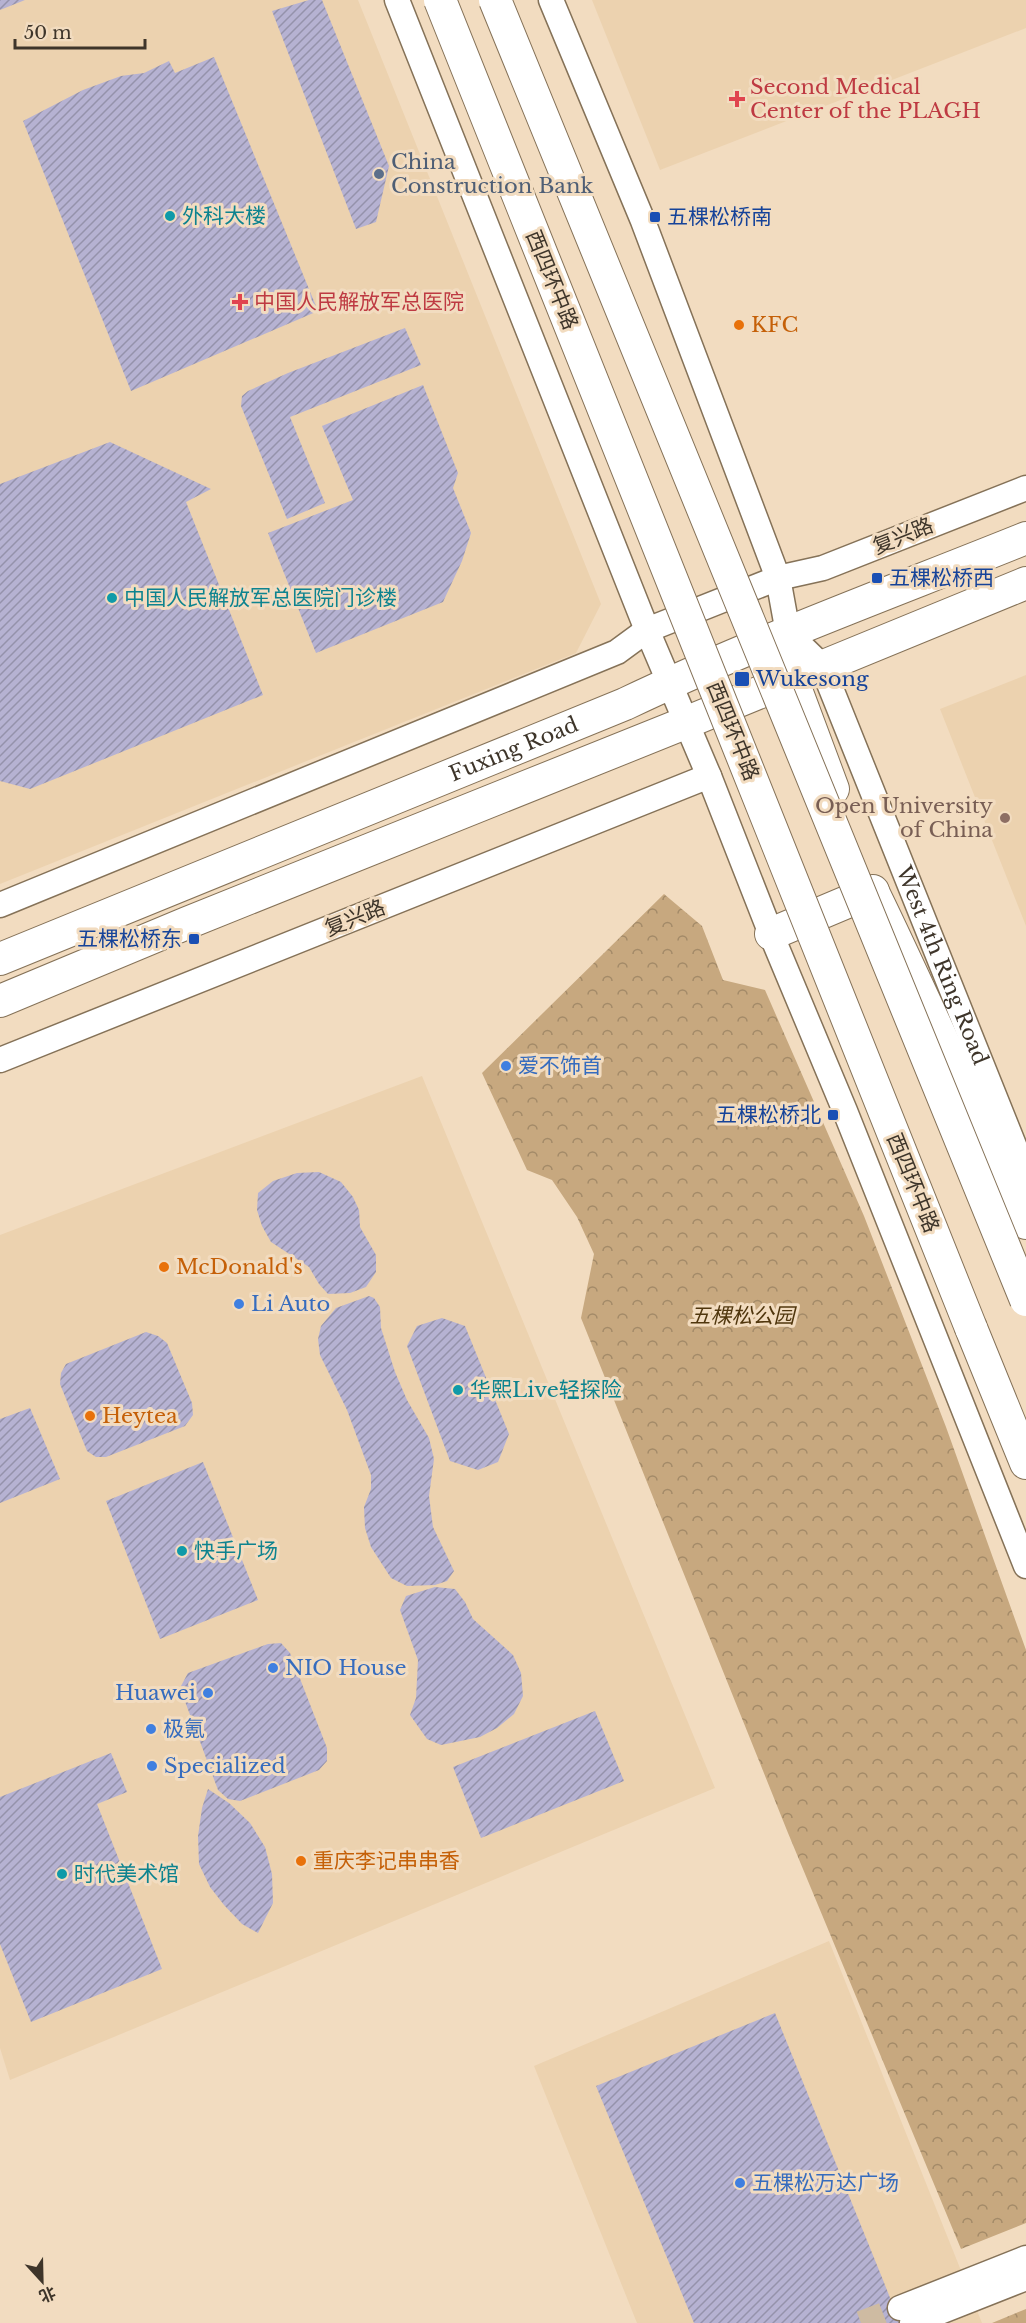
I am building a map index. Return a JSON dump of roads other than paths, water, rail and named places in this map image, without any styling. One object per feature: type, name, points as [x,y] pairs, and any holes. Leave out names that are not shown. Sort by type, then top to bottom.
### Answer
[{"type":"highway","name":"西四环中路","points":[[440,0],[1026,1463]]},
{"type":"highway","points":[[495,0],[1026,1300]]},
{"type":"highway","name":"Fuxing Road","points":[[0,959],[625,704],[788,633],[1026,538]]},
{"type":"highway","name":"Fuxing Road","points":[[0,1001],[187,922],[685,723],[1026,583]]},
{"type":"highway","points":[[788,633],[792,679],[873,891],[924,996],[966,1094],[1026,1223]]},
{"type":"highway","points":[[771,934],[873,891]]},
{"type":"street","name":"西四环中路","points":[[397,0],[647,630],[845,1111],[1026,1566]]},
{"type":"street","points":[[551,0],[643,221],[778,578],[788,633]]},
{"type":"street","name":"复兴路","points":[[647,630],[778,578],[824,568],[1026,488]]},
{"type":"street","points":[[0,905],[616,652],[647,630]]},
{"type":"street","name":"West 4th Ring Road","points":[[788,633],[822,666],[1026,1176]]},
{"type":"street","name":"复兴路","points":[[0,1060],[709,776]]},
{"type":"street","points":[[906,2315],[1026,2258]]},
{"type":"street","points":[[906,2315],[1026,2278]]},
{"type":"tunnel","points":[[861,2323],[900,2308]]},
{"type":"place","name":"Second Medical Center of the PLAGH","points":[[737,99]]},
{"type":"place","name":"China Construction Bank","points":[[379,174]]},
{"type":"place","name":"外科大楼","points":[[170,216]]},
{"type":"place","name":"五棵松桥南","points":[[655,217]]},
{"type":"place","name":"中国人民解放军总医院","points":[[240,302]]},
{"type":"place","name":"KFC","points":[[739,325]]},
{"type":"place","name":"五棵松桥西","points":[[877,578]]},
{"type":"place","name":"中国人民解放军总医院门诊楼","points":[[112,598]]},
{"type":"place","name":"Wukesong","points":[[742,679]]},
{"type":"place","name":"Open University of China","points":[[1005,818]]},
{"type":"place","name":"五棵松桥东","points":[[194,939]]},
{"type":"place","name":"爱不饰首","points":[[506,1066]]},
{"type":"place","name":"五棵松桥北","points":[[833,1115]]},
{"type":"place","name":"McDonald's","points":[[164,1267]]},
{"type":"place","name":"Li Auto","points":[[239,1304]]},
{"type":"place","name":"华熙Live轻探险","points":[[458,1390]]},
{"type":"place","name":"Heytea","points":[[90,1416]]},
{"type":"place","name":"快手广场","points":[[182,1551]]},
{"type":"place","name":"NIO House","points":[[273,1668]]},
{"type":"place","name":"Huawei","points":[[208,1693]]},
{"type":"place","name":"极氪","points":[[151,1729]]},
{"type":"place","name":"Specialized","points":[[152,1766]]},
{"type":"place","name":"重庆李记串串香","points":[[301,1861]]},
{"type":"place","name":"时代美术馆","points":[[62,1874]]},
{"type":"place","name":"五棵松万达广场","points":[[740,2183]]},
{"type":"park label","name":"五棵松公园","points":[[742,1316]]}]
